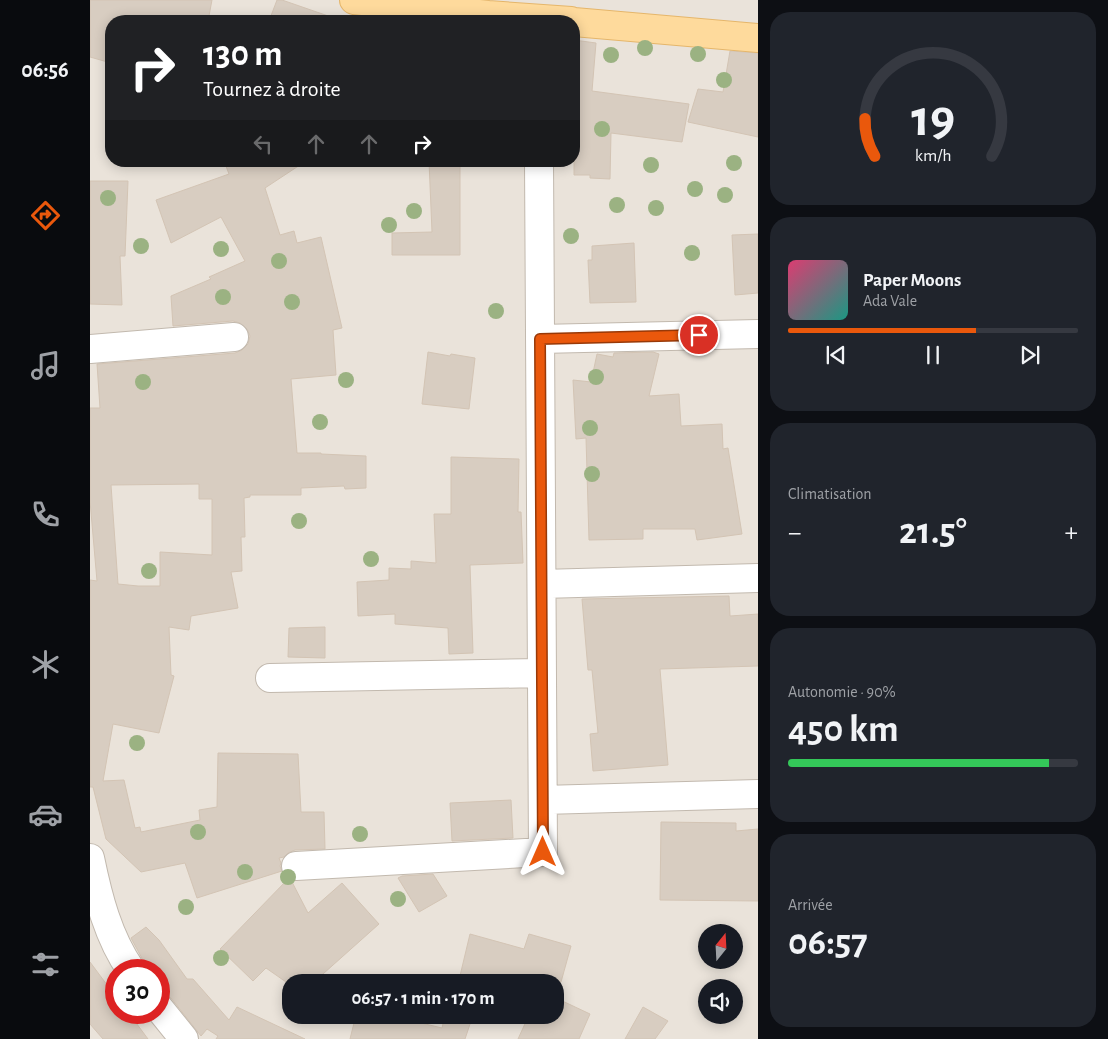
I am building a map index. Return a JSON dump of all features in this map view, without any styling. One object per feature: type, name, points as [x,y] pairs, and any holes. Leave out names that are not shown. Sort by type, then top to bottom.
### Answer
[{"type":"main road","points":[[354,0],[496,15]]},
{"type":"main road","points":[[580,22],[758,38]]},
{"type":"street","points":[[296,866],[543,852],[539,167]]},
{"type":"street","points":[[540,339],[758,334]]},
{"type":"street","points":[[90,349],[234,337]]},
{"type":"street","points":[[542,584],[758,578]]},
{"type":"street","points":[[270,678],[542,673]]},
{"type":"street","points":[[543,800],[758,794]]},
{"type":"street","points":[[90,858],[109,928],[123,959]]},
{"type":"street","points":[[170,1022],[184,1039]]},
{"type":"shaded area","points":[[90,0],[758,0],[758,1039],[90,1039]]},
{"type":"building","points":[[90,0],[212,0],[209,15],[105,15],[105,61],[90,57]]},
{"type":"building","points":[[277,0],[282,0],[325,15],[271,15]]},
{"type":"building","points":[[580,41],[596,43],[592,91],[689,104],[682,142],[611,133],[610,179],[590,178],[590,175],[574,175],[574,167],[580,167]]},
{"type":"building","points":[[730,51],[758,53],[758,137],[688,122],[698,89],[723,92]]},
{"type":"building","points":[[226,167],[297,167],[265,188],[280,235],[294,231],[297,243],[321,237],[342,328],[333,330],[336,375],[291,379],[297,453],[366,456],[366,488],[345,489],[344,486],[301,488],[301,495],[250,495],[250,497],[244,498],[245,537],[241,537],[242,571],[231,572],[238,608],[191,616],[189,630],[169,627],[171,675],[174,676],[159,733],[113,724],[103,781],[124,780],[135,828],[140,827],[141,832],[200,820],[199,810],[217,807],[218,753],[298,754],[301,812],[324,812],[325,849],[295,850],[279,858],[282,871],[197,898],[185,863],[141,872],[106,839],[93,787],[90,787],[90,580],[97,581],[90,501],[90,408],[100,408],[97,364],[235,353],[242,350],[248,344],[250,336],[247,329],[240,323],[233,321],[173,326],[171,296],[211,279],[209,277],[245,261],[221,217],[171,243],[156,200],[229,174]],"holes":[[[199,484],[199,499],[212,499],[212,555],[160,552],[160,586],[118,584],[111,485]]]},
{"type":"building","points":[[429,167],[460,167],[460,255],[392,255],[392,233],[432,232]]},
{"type":"building","points":[[90,181],[128,181],[125,256],[120,256],[122,305],[90,304]]},
{"type":"building","points":[[758,234],[758,293],[735,295],[732,235]]},
{"type":"building","points":[[634,243],[636,302],[590,303],[588,260],[592,260],[592,246]]},
{"type":"building","points":[[428,352],[475,358],[469,409],[422,404]]},
{"type":"building","points":[[653,352],[659,354],[649,396],[679,394],[681,426],[722,424],[723,449],[728,448],[742,534],[697,540],[695,529],[643,529],[643,539],[589,540],[586,438],[576,439],[573,380],[591,382],[597,354],[613,357],[614,353]]},
{"type":"building","points":[[451,457],[519,459],[518,512],[521,512],[523,563],[470,565],[473,653],[449,654],[448,628],[395,624],[395,614],[358,616],[357,582],[389,580],[389,568],[411,569],[411,561],[436,563],[434,514],[451,514]]},
{"type":"building","points":[[729,596],[730,616],[758,614],[758,666],[660,669],[668,765],[593,771],[590,734],[598,733],[592,670],[588,670],[582,599]]},
{"type":"building","points":[[325,627],[325,658],[288,657],[289,628]]},
{"type":"building","points":[[511,800],[513,838],[452,841],[450,803]]},
{"type":"building","points":[[661,822],[736,823],[736,831],[758,829],[758,901],[660,900]]},
{"type":"building","points":[[433,874],[447,896],[419,912],[398,878],[402,876]]},
{"type":"building","points":[[288,879],[291,880],[308,913],[342,883],[379,924],[323,974],[282,974],[282,979],[266,968],[253,981],[220,949]]},
{"type":"building","points":[[146,927],[159,940],[187,979],[193,979],[229,1020],[237,1007],[305,1039],[216,1039],[218,1036],[207,1029],[201,1036],[170,997],[170,959],[142,959],[131,938]]},
{"type":"building","points":[[470,934],[524,949],[529,934],[571,946],[563,974],[460,974]]},
{"type":"building","points":[[90,962],[105,982],[105,1024],[137,1024],[148,1039],[103,1039],[90,1024]]},
{"type":"building","points":[[564,1002],[590,1014],[579,1039],[518,1039],[525,1024],[564,1024]]},
{"type":"building","points":[[643,1007],[668,1021],[655,1039],[625,1039]]},
{"type":"building","points":[[354,1024],[425,1024],[442,1028],[443,1024],[470,1024],[465,1039],[350,1039]]},
{"type":"route","points":[[543,852],[540,339],[699,335]]}]
